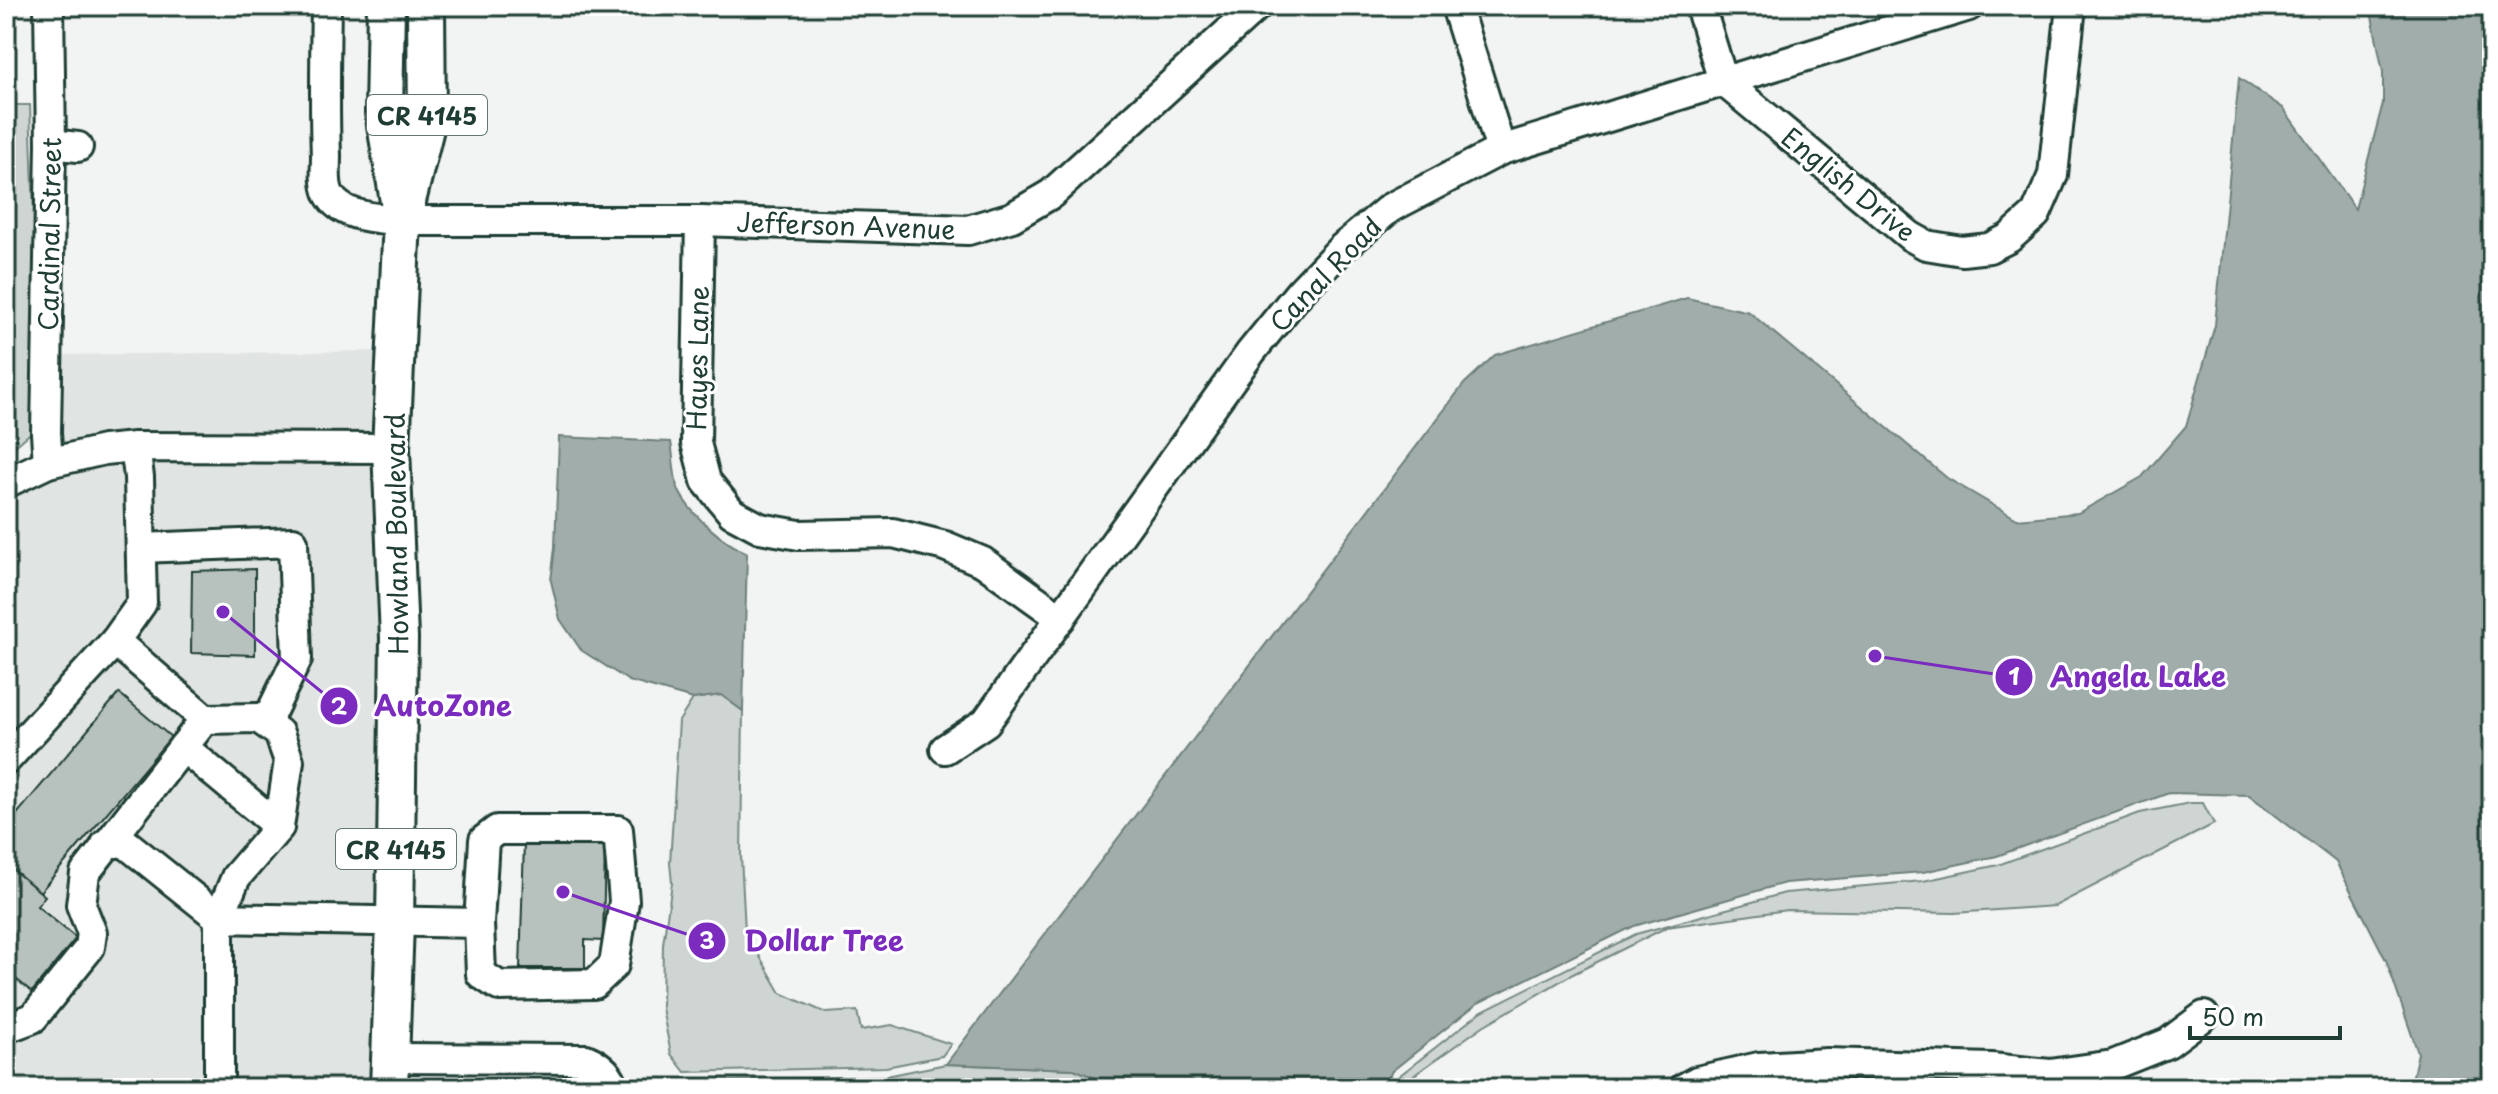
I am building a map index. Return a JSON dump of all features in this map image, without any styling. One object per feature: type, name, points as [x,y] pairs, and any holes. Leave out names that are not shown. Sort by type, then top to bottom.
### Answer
[{"type":"main road","name":"Howland Boulevard","points":[[386,6],[384,113],[402,221]]},
{"type":"main road","name":"Howland Boulevard","points":[[389,1073],[395,923],[399,638],[391,448],[402,221],[427,120],[426,6]]},
{"type":"street","name":"Cardinal Street","points":[[48,463],[46,433],[64,146],[49,6]]},
{"type":"street","name":"Jefferson Avenue","points":[[326,6],[326,182],[329,195],[357,215],[402,221],[700,221],[968,230],[1012,217],[1051,194],[1257,6]]},
{"type":"street","points":[[1456,6],[1501,150]]},
{"type":"street","points":[[1700,6],[1723,81]]},
{"type":"street","name":"English Drive","points":[[1723,81],[1910,236],[1926,245],[1962,251],[1989,248],[2009,238],[2036,214],[2053,175],[2071,6]]},
{"type":"street","name":"Canal Road","points":[[945,749],[986,722],[1251,352],[1299,293],[1342,248],[1390,208],[1501,150],[1955,8]]},
{"type":"street","name":"Hayes Lane","points":[[700,221],[696,443],[706,481],[732,513],[760,528],[799,535],[893,533],[945,546],[983,562],[1061,618]]},
{"type":"street","points":[[6,760],[115,641],[142,603],[139,477],[135,447]]},
{"type":"street","points":[[6,483],[48,463],[104,450],[135,447],[391,448]]},
{"type":"street","points":[[141,548],[293,542],[297,659],[266,723]]},
{"type":"street","points":[[115,641],[205,719],[258,718],[266,723],[279,733],[289,761],[279,827],[236,877],[219,918],[219,1088]]},
{"type":"street","points":[[6,1028],[33,1018],[90,947],[92,933],[81,905],[85,873],[205,719]]},
{"type":"street","points":[[183,747],[279,827]]},
{"type":"street","points":[[497,830],[618,830],[624,901],[614,965],[594,984],[499,986],[481,974],[479,923],[484,840],[497,830]]},
{"type":"street","points":[[106,844],[124,842],[219,918],[479,923]]},
{"type":"street","points":[[1684,1088],[1697,1081],[1759,1067],[1827,1063],[1991,1068],[2050,1074],[2113,1065],[2168,1043],[2204,1016]]},
{"type":"street","points":[[389,1073],[586,1059],[599,1065],[611,1079],[614,1088]]},
{"type":"shaded area","points":[[2370,6],[2492,6],[2492,1088],[2410,1088],[2418,1053],[2386,960],[2336,862],[2249,795],[2169,793],[1997,856],[1923,872],[1785,883],[1634,926],[1478,1003],[1392,1071],[1383,1088],[1119,1088],[1074,1069],[946,1064],[1464,384],[1495,355],[1687,298],[1749,312],[1947,478],[2017,519],[2078,513],[2142,477],[2186,426],[2215,325],[2239,78],[2283,108],[2355,209],[2383,103],[2383,72]]},
{"type":"shaded area","points":[[6,105],[30,105],[37,301],[35,429],[6,454]]},
{"type":"shaded area","points":[[385,351],[381,437],[58,450],[58,355]]},
{"type":"shaded area","points":[[559,437],[671,442],[676,481],[685,502],[709,528],[747,553],[743,711],[721,695],[693,699],[629,681],[581,650],[560,619],[551,581]]},
{"type":"shaded area","points":[[380,459],[387,639],[378,1088],[6,1088],[6,495],[50,473],[105,461]]},
{"type":"shaded area","points":[[721,695],[743,711],[741,856],[745,931],[781,993],[826,1013],[857,1011],[861,1030],[892,1025],[951,1044],[942,1056],[886,1067],[685,1072],[671,1054],[662,1008],[663,944],[672,883],[670,863],[679,721],[693,699]]},
{"type":"shaded area","points":[[2203,803],[2214,824],[2055,906],[1954,913],[1787,910],[1667,927],[1573,974],[1483,1026],[1393,1088],[1399,1076],[1482,1011],[1636,934],[1785,893],[1923,881],[1998,865],[2140,813]]},
{"type":"shaded area","points":[[946,1064],[1074,1069],[1119,1088],[681,1088],[681,1082],[886,1076]]},
{"type":"building","points":[[255,569],[255,655],[191,653],[192,571]]},
{"type":"building","points":[[119,693],[171,737],[40,892],[6,864],[6,827]]},
{"type":"building","points":[[519,836],[605,843],[603,941],[585,940],[585,968],[520,968],[524,843],[520,844]]},
{"type":"building","points":[[6,864],[45,896],[37,906],[76,938],[32,992],[6,971]]},
{"type":"place","name":"AutoZone","points":[[223,612]]},
{"type":"place","name":"Angela Lake","points":[[1875,656]]},
{"type":"place","name":"Dollar Tree","points":[[563,892]]}]
